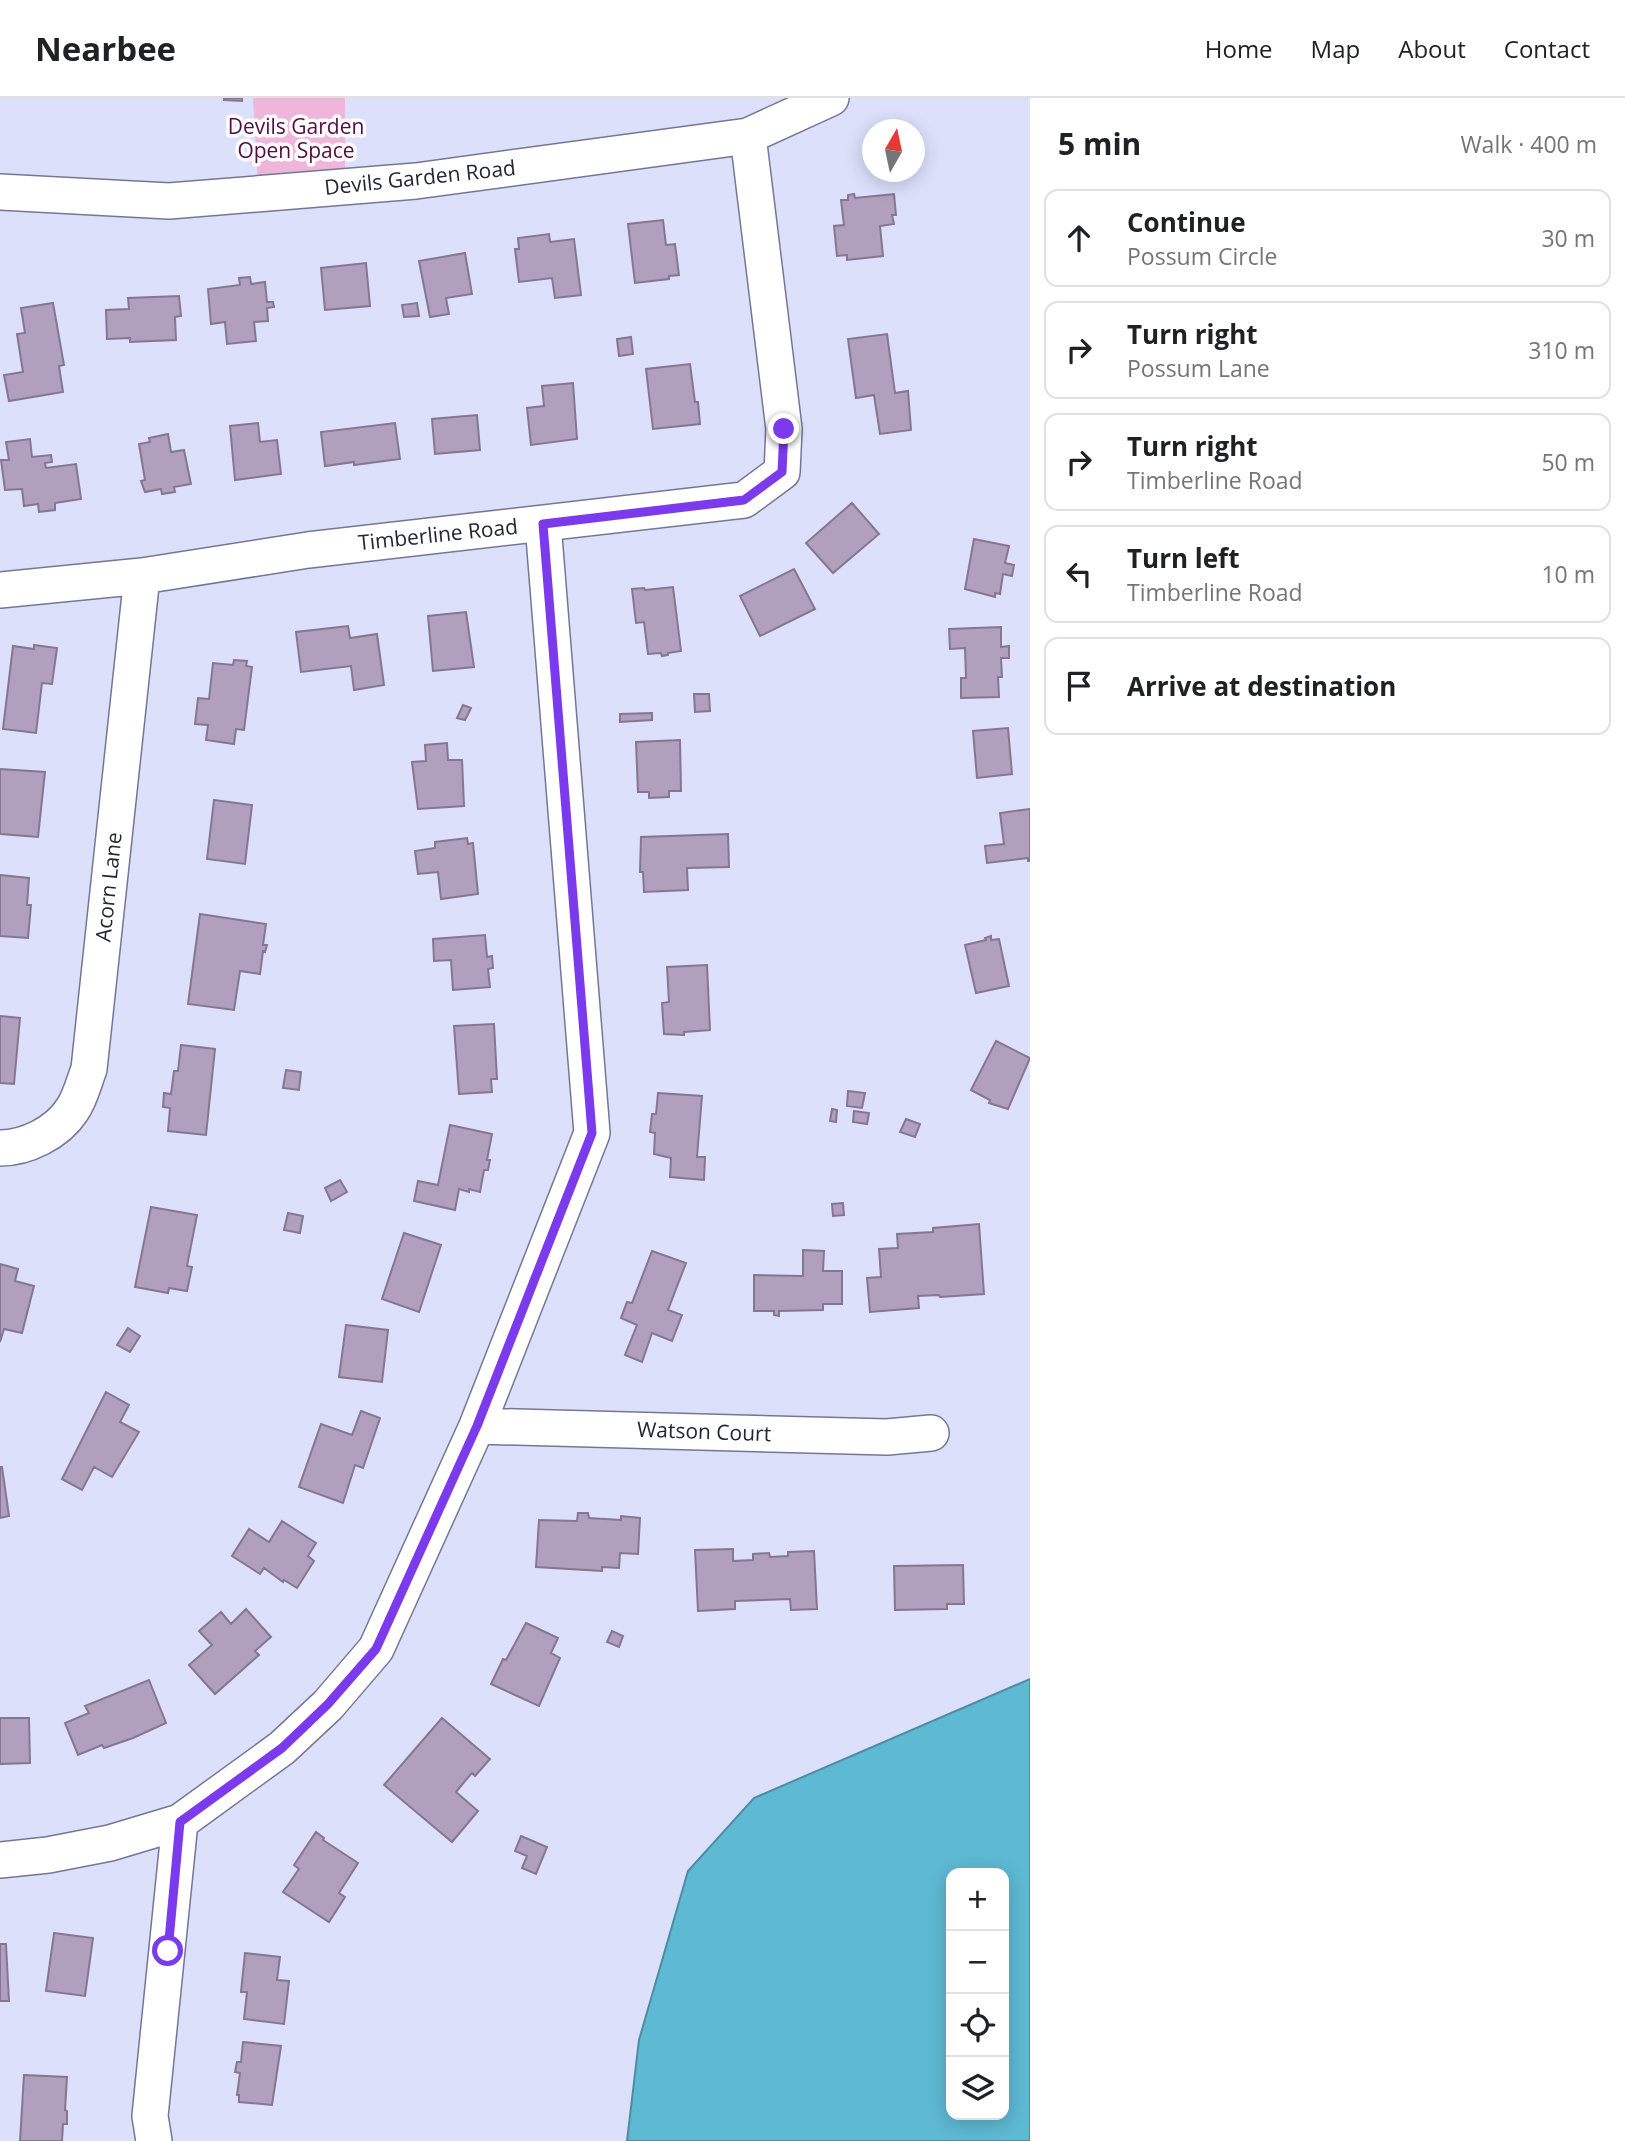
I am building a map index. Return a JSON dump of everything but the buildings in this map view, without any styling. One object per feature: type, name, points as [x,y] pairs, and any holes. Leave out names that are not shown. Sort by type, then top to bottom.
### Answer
[{"type":"street","name":"Devils Garden Road","points":[[0,192],[169,201],[416,181],[747,136],[831,98]]},
{"type":"street","name":"Timberline Road","points":[[0,590],[142,576],[308,550],[744,500],[782,472],[784,429],[747,136]]},
{"type":"street","points":[[0,1860],[48,1856],[110,1843],[180,1822],[282,1748],[328,1704],[376,1649],[477,1426],[592,1133],[543,524]]},
{"type":"street","name":"Acorn Lane","points":[[0,1148],[13,1148],[47,1135],[72,1111],[89,1069],[142,576]]},
{"type":"street","name":"Watson Court","points":[[477,1426],[887,1437],[931,1433]]},
{"type":"street","points":[[153,2141],[151,2103],[180,1822]]},
{"type":"green space","name":"Devils Garden Open Space","points":[[253,98],[345,98],[345,172],[258,186]]},
{"type":"water","points":[[1030,1679],[1030,2141],[627,2141],[639,2040],[688,1871],[754,1798]]},
{"type":"route","points":[[168,1951],[180,1822],[282,1748],[328,1704],[376,1649],[477,1426],[592,1133],[543,524],[744,500],[782,472],[784,429]]}]
